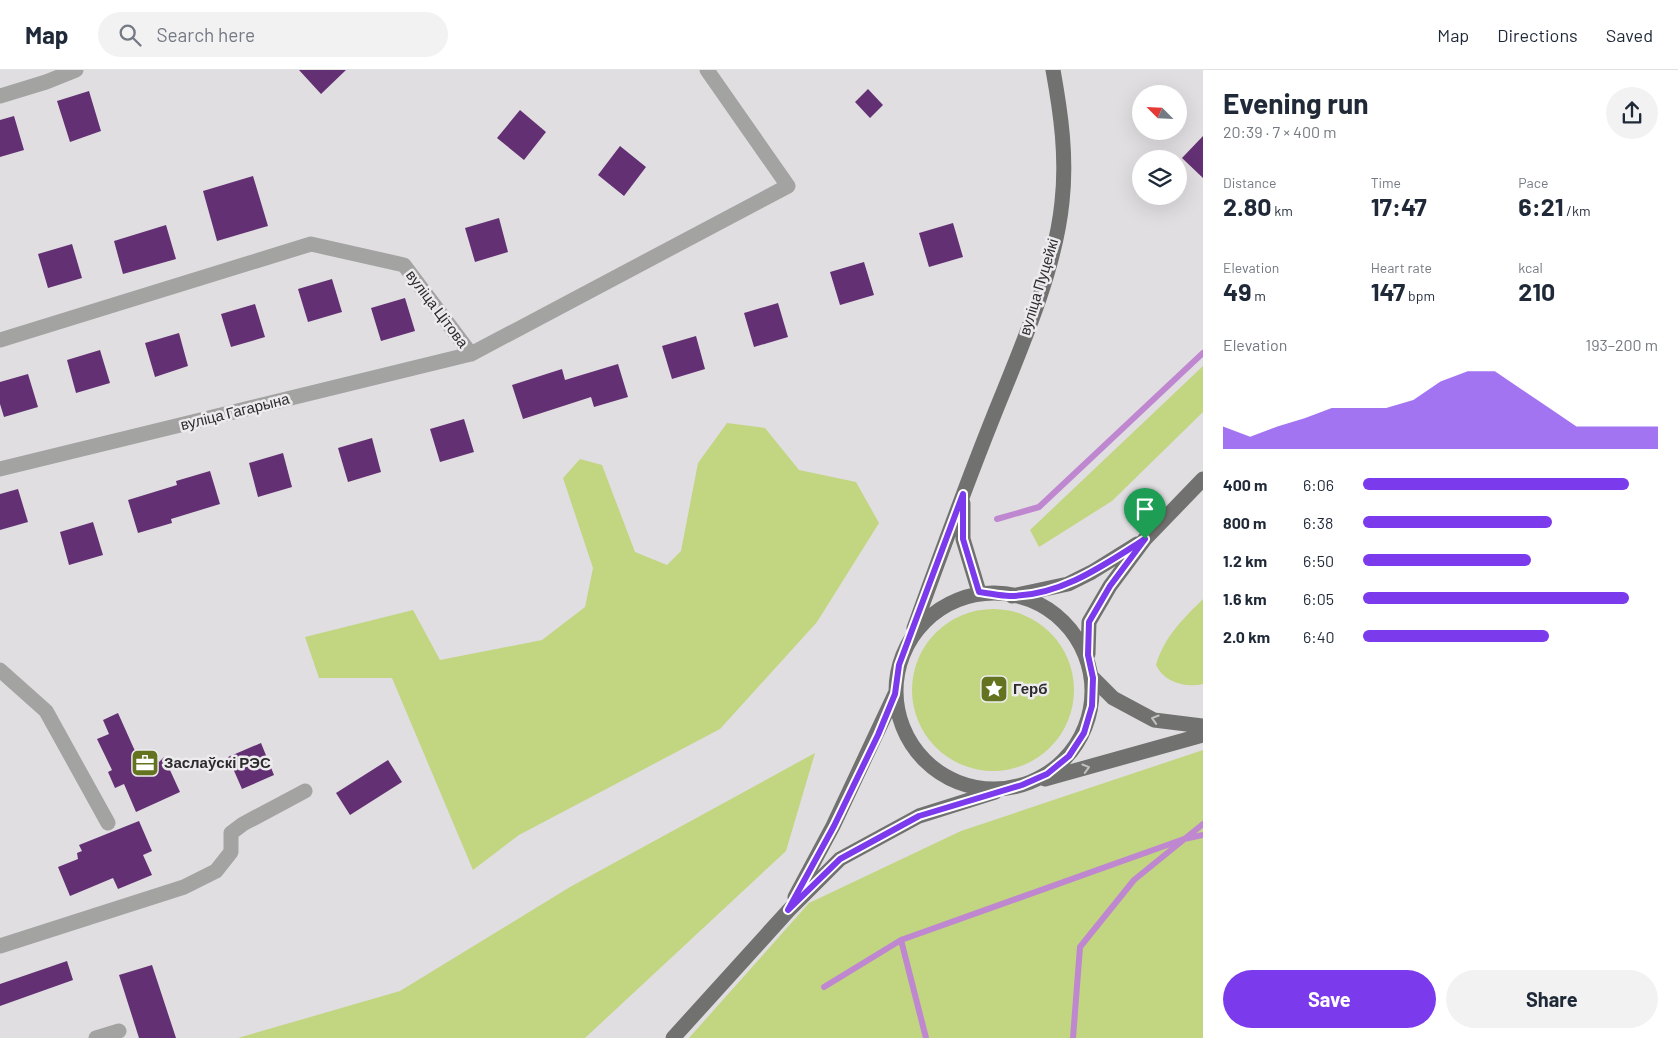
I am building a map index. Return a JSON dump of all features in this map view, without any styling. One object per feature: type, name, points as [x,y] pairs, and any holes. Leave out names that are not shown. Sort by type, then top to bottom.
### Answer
[{"type":"main road","name":"вуліца Пуцейкі","points":[[895,694],[899,665],[1038,300],[1052,251],[1062,203],[1064,164],[1061,114],[1053,70]]},
{"type":"main road","points":[[1022,785],[1047,774],[1069,756],[1084,733],[1092,706],[1093,678],[1088,655],[1089,622],[1110,586],[1145,539],[1203,479]]},
{"type":"main road","name":"вуліца Пуцейкі","points":[[963,494],[963,539],[979,592]]},
{"type":"main road","points":[[1011,596],[1068,584],[1092,572],[1145,539]]},
{"type":"main road","points":[[910,638],[928,616],[952,600],[979,592],[1011,596],[1038,606],[1076,632],[1088,655]]},
{"type":"main road","points":[[1093,678],[1113,698],[1154,720],[1203,726]]},
{"type":"main road","points":[[895,694],[900,721],[912,745],[930,765],[953,780],[962,783],[979,788],[1006,788]]},
{"type":"main road","points":[[788,910],[834,826],[895,694]]},
{"type":"main road","points":[[673,1038],[788,910],[840,859],[919,816],[1006,788],[1203,735]]},
{"type":"street","points":[[0,96],[46,82],[76,70]]},
{"type":"street","name":"вуліца Цітова","points":[[0,340],[311,244],[404,265],[471,354],[788,186],[707,70]]},
{"type":"street","name":"вуліца Гагарына","points":[[0,469],[471,354]]},
{"type":"street","points":[[0,670],[46,711],[108,822]]},
{"type":"street","points":[[0,946],[184,886],[216,871],[230,852],[231,832],[305,792]]},
{"type":"street","points":[[96,1038],[120,1031]]},
{"type":"green space","points":[[1203,366],[1203,412],[1112,501],[1039,547],[1030,530]]},
{"type":"green space","points":[[727,423],[765,428],[799,470],[856,482],[879,523],[817,622],[720,729],[519,835],[473,870],[392,678],[319,678],[305,637],[413,610],[440,660],[542,640],[585,607],[593,568],[563,478],[580,459],[602,465],[635,552],[667,565],[681,551],[698,463]]},
{"type":"green space","points":[[1203,599],[1203,684],[1182,684],[1164,676],[1156,665],[1169,637],[1181,621]]},
{"type":"green space","points":[[993,609],[1009,611],[1024,616],[1038,623],[1050,633],[1060,645],[1067,659],[1072,674],[1074,690],[1072,706],[1067,721],[1060,735],[1050,747],[1038,757],[1024,764],[1009,769],[993,771],[977,769],[962,764],[948,757],[936,747],[926,735],[919,721],[914,706],[912,690],[914,674],[919,659],[926,645],[936,633],[948,623],[962,616],[977,611]]},
{"type":"green space","points":[[1203,750],[1203,1038],[689,1038],[809,903],[961,831]]},
{"type":"green space","points":[[815,753],[786,851],[585,1038],[238,1038],[400,991],[570,887]]},
{"type":"building","points":[[299,70],[346,70],[321,94]]},
{"type":"building","points":[[868,89],[883,105],[870,118],[855,102]]},
{"type":"building","points":[[89,91],[101,131],[70,142],[57,101]]},
{"type":"building","points":[[520,110],[546,132],[524,160],[497,138]]},
{"type":"building","points":[[14,116],[24,150],[0,157],[0,120]]},
{"type":"building","points":[[1203,136],[1203,178],[1187,163],[1187,153]]},
{"type":"building","points":[[620,146],[646,167],[624,196],[598,175]]},
{"type":"building","points":[[253,176],[268,226],[217,241],[203,191]]},
{"type":"building","points":[[499,218],[508,252],[475,262],[465,228]]},
{"type":"building","points":[[953,223],[963,257],[929,267],[919,233]]},
{"type":"building","points":[[166,225],[176,259],[123,274],[114,241]]},
{"type":"building","points":[[72,244],[82,278],[48,288],[38,254]]},
{"type":"building","points":[[864,262],[874,295],[840,305],[830,272]]},
{"type":"building","points":[[332,279],[342,312],[308,322],[298,289]]},
{"type":"building","points":[[405,298],[415,331],[381,341],[371,308]]},
{"type":"building","points":[[778,303],[788,337],[754,347],[744,313]]},
{"type":"building","points":[[255,304],[265,337],[231,347],[221,314]]},
{"type":"building","points":[[179,333],[188,366],[155,377],[145,343]]},
{"type":"building","points":[[696,336],[705,369],[672,379],[662,346]]},
{"type":"building","points":[[100,350],[110,383],[76,393],[67,360]]},
{"type":"building","points":[[618,364],[628,397],[594,407],[591,397],[523,419],[512,385],[562,369],[565,380]]},
{"type":"building","points":[[28,374],[38,407],[4,417],[0,404],[0,382]]},
{"type":"building","points":[[464,419],[474,452],[440,462],[430,429]]},
{"type":"building","points":[[372,438],[381,472],[348,482],[338,448]]},
{"type":"building","points":[[283,453],[292,487],[258,497],[249,463]]},
{"type":"building","points":[[210,471],[220,504],[171,519],[172,523],[138,533],[128,500],[177,485],[176,481]]},
{"type":"building","points":[[18,489],[28,522],[0,530],[0,494]]},
{"type":"building","points":[[93,522],[103,555],[69,565],[60,532]]},
{"type":"building","name":"Заслаўскі РЭС","points":[[118,713],[139,760],[155,753],[159,762],[164,757],[180,792],[136,812],[124,784],[115,788],[108,772],[112,770],[97,739],[109,734],[103,720]]},
{"type":"building","points":[[261,743],[274,775],[242,789],[228,757]]},
{"type":"building","points":[[388,760],[402,782],[350,815],[336,793]]},
{"type":"building","points":[[139,821],[152,851],[143,855],[152,875],[118,889],[113,878],[70,896],[58,867],[78,859],[77,853],[82,851],[79,845]]},
{"type":"building","points":[[67,961],[73,980],[0,1006],[0,984]]},
{"type":"building","points":[[152,965],[176,1038],[139,1038],[119,975]]},
{"type":"waterway","points":[[997,519],[1039,507],[1203,353]]},
{"type":"waterway","points":[[1073,1038],[1080,947],[1134,880],[1203,824]]},
{"type":"waterway","points":[[901,940],[1184,839],[1203,835]]},
{"type":"waterway","points":[[824,987],[901,940],[926,1038]]},
{"type":"place","name":"Герб","points":[[994,689]]},
{"type":"place","name":"Заслаўскі РЭС","points":[[145,763]]},
{"type":"route","points":[[963,494],[963,539],[972,563],[979,592],[1011,596],[1068,584],[1092,572],[1145,539],[1110,586],[1089,622],[1088,655],[1093,678],[1092,706],[1084,733],[1069,756],[1047,774],[1022,785],[1006,788],[919,816],[840,859],[788,910],[834,826],[878,735],[895,694],[899,665],[963,494]]}]
